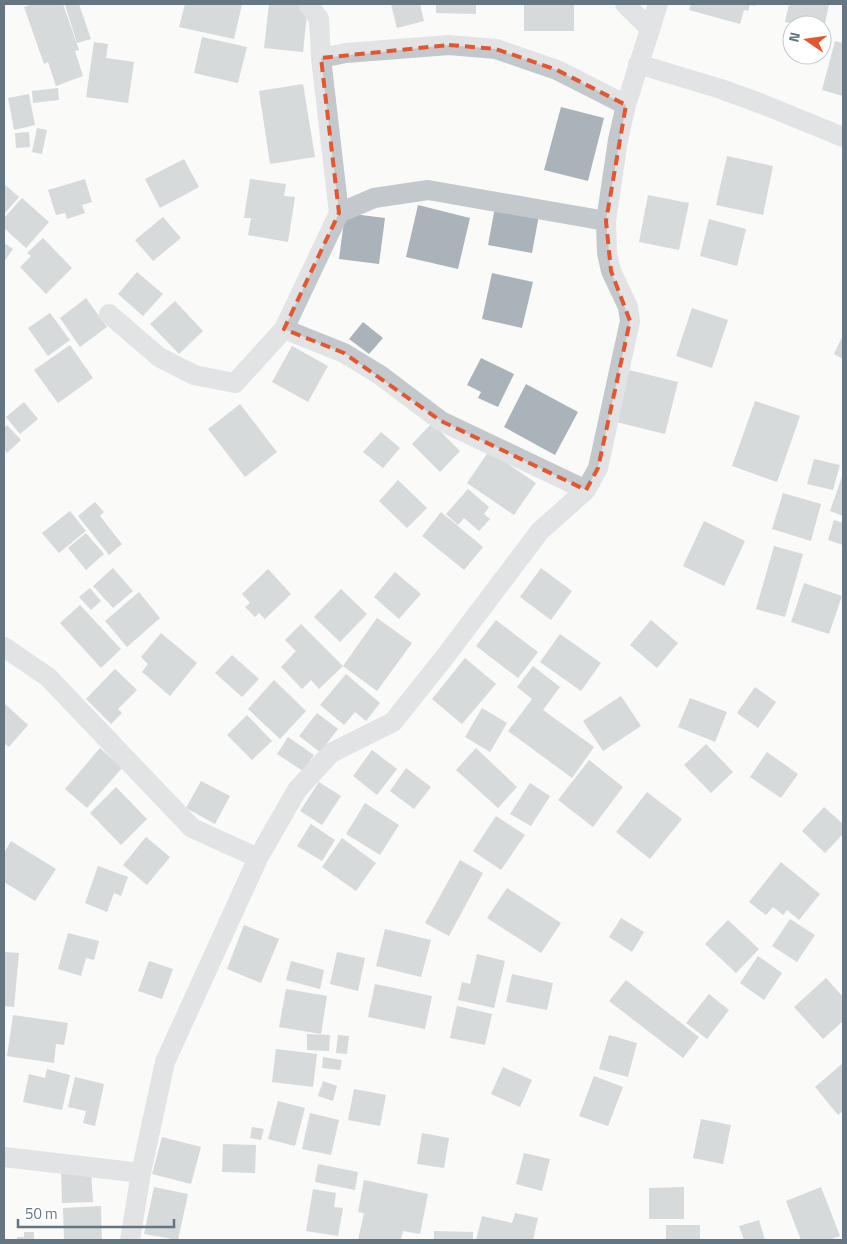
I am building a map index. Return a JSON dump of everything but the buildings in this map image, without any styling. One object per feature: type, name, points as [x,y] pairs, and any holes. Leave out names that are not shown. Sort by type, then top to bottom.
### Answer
[{"type":"street","points":[[109,314],[159,357],[194,375],[235,383],[284,329],[339,213],[321,58],[319,19],[308,4]]},
{"type":"street","points":[[625,4],[649,28]]},
{"type":"street","points":[[130,1240],[141,1174],[165,1062],[258,858],[297,790],[331,753],[393,722],[540,531],[586,490],[598,468],[630,320],[628,306],[611,271],[607,253],[606,221],[618,140],[626,105],[658,4]]},
{"type":"street","points":[[321,58],[346,53],[449,45],[496,49],[557,70],[626,105]]},
{"type":"street","points":[[638,64],[721,89],[843,137]]},
{"type":"street","points":[[339,213],[374,198],[428,190],[606,221]]},
{"type":"street","points":[[284,329],[344,353],[380,375],[441,421],[586,490]]},
{"type":"street","points":[[4,648],[48,677],[192,828],[258,858]]},
{"type":"street","points":[[4,1157],[141,1174]]},
{"type":"highlighted area","points":[[449,45],[496,49],[557,70],[626,105],[606,221],[611,271],[630,321],[598,468],[586,490],[441,421],[344,353],[284,329],[339,213],[321,58]]}]
